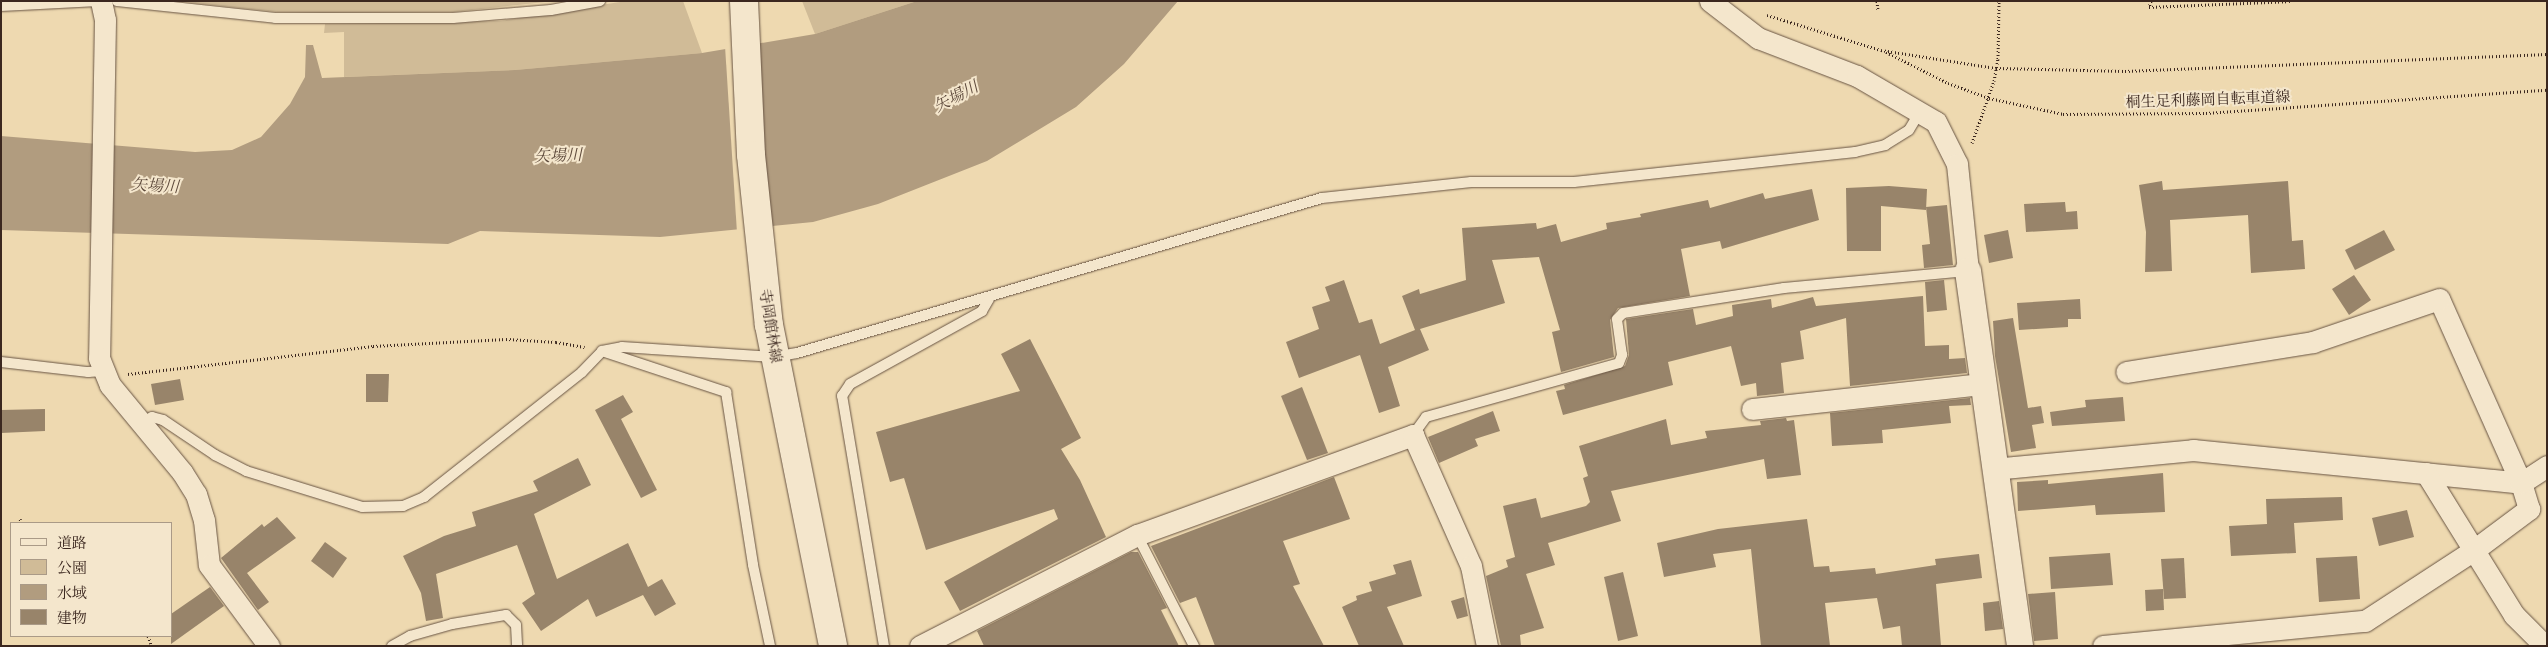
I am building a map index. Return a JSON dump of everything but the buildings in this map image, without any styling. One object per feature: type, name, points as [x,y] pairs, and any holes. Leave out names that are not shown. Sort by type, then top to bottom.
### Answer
[{"type":"main road","name":"寺岡館林線","points":[[744,1],[751,155],[769,325],[833,646]]},
{"type":"street","points":[[1710,1],[1758,38],[1857,76],[1936,122],[1954,154],[1994,469],[2020,646]]},
{"type":"street","points":[[102,8],[101,364],[139,424],[182,472],[196,494],[204,520],[209,565],[269,646]]},
{"type":"street","points":[[2103,646],[2365,621],[2474,550],[2529,508],[2521,483],[2439,299],[2313,342],[2126,372]]},
{"type":"street","points":[[1752,409],[1983,384]]},
{"type":"street","points":[[920,646],[1137,535],[1413,434],[1471,566],[1487,646]]},
{"type":"street","points":[[1994,469],[2193,450],[2521,483],[2547,466]]},
{"type":"street","points":[[2426,472],[2514,615],[2545,646]]},
{"type":"lane","points":[[117,1],[300,18],[453,18],[551,10],[600,1]]},
{"type":"lane","points":[[1,6],[102,8]]},
{"type":"lane","points":[[139,424],[152,417],[163,420],[215,455],[246,470],[362,508],[403,506],[424,497],[582,372],[602,351],[622,347],[774,357],[989,299],[1322,198],[1471,182],[1574,182],[1855,152],[1885,144],[1909,130],[1920,112]]},
{"type":"lane","points":[[1413,434],[1426,417],[1619,363],[1622,355],[1617,318],[1623,313],[1784,288],[1968,271]]},
{"type":"lane","points":[[884,646],[842,396],[850,384],[982,311],[989,299]]},
{"type":"lane","points":[[602,351],[726,392],[753,565],[770,646]]},
{"type":"lane","points":[[1,362],[101,364]]},
{"type":"lane","points":[[1137,535],[1194,646]]},
{"type":"lane","points":[[392,646],[410,636],[452,624],[506,615],[516,625],[517,646]]},
{"type":"path","points":[[1877,1],[1878,10]]},
{"type":"path","points":[[1972,143],[1989,98],[1996,68],[1999,1]]},
{"type":"path","points":[[2151,1],[2149,7],[2290,1]]},
{"type":"path","points":[[1766,15],[1881,50],[1996,68],[2125,71],[2547,54]]},
{"type":"path","name":"桐生足利藤岡自転車道線","points":[[1881,50],[1948,83],[1989,98],[2036,110],[2107,116],[2353,105],[2547,90]]},
{"type":"path","points":[[101,364],[125,374],[374,346],[506,339],[556,342],[602,351]]},
{"type":"green space","points":[[176,1],[554,1],[454,12],[323,13],[278,12]]},
{"type":"green space","points":[[626,1],[683,1],[702,53],[515,70],[344,77],[344,32],[324,33],[325,24],[500,21]]},
{"type":"green space","points":[[802,1],[917,1],[815,34]]},
{"type":"water","name":"矢場川","points":[[917,1],[1178,1],[1124,64],[1076,107],[987,161],[878,204],[813,222],[660,237],[480,231],[448,244],[1,230],[1,136],[195,152],[232,150],[261,137],[290,104],[305,77],[306,45],[313,45],[322,78],[515,70],[702,53],[815,34]]},
{"type":"pier","points":[[757,41],[768,230],[737,233],[725,46]]}]
